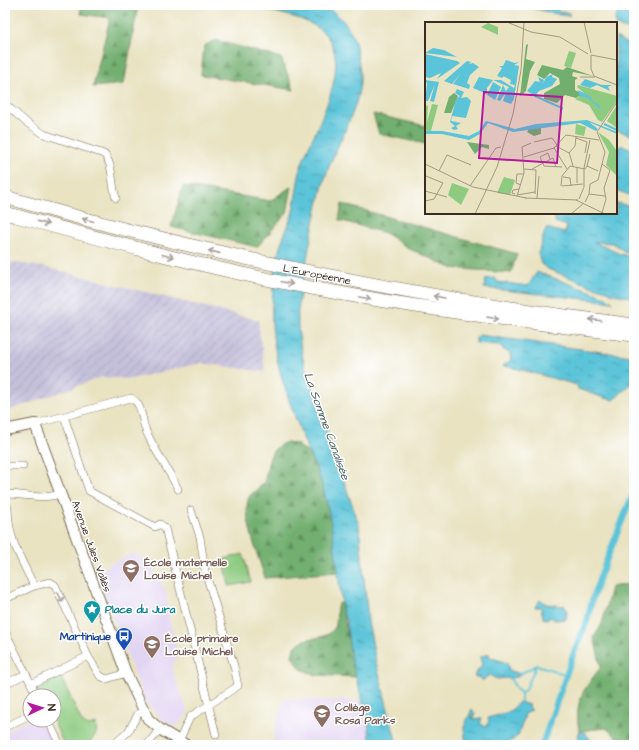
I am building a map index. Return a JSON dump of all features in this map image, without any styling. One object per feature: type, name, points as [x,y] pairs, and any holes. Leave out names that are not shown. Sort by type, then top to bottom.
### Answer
[{"type":"highway","name":"L'Européenne","points":[[5,197],[105,225],[252,260],[329,276],[514,309],[634,325]]},
{"type":"highway","name":"L'Européenne","points":[[5,213],[121,244],[249,275],[326,291],[480,316],[634,335]]},
{"type":"street","points":[[5,104],[27,123],[44,134],[104,154],[109,160],[113,189],[116,198]]},
{"type":"street","points":[[5,430],[35,424],[126,398],[135,401],[140,407],[146,430],[178,489]]},
{"type":"street","points":[[64,416],[89,490],[155,527],[160,524],[165,528],[216,735]]},
{"type":"street","name":"Avenue Jules Vallès","points":[[35,424],[127,675],[146,720]]},
{"type":"street","points":[[5,466],[23,466]]},
{"type":"street","points":[[5,494],[22,494],[34,497],[60,494]]},
{"type":"street","points":[[8,508],[12,543],[34,586]]},
{"type":"street","points":[[146,720],[158,730],[183,743],[190,717],[238,686],[238,680],[205,571],[200,537],[191,510]]},
{"type":"street","points":[[5,599],[34,586],[50,582],[55,585],[88,656],[100,676],[107,679],[127,675]]},
{"type":"street","points":[[5,631],[33,688]]},
{"type":"street","points":[[31,684],[88,656]]},
{"type":"street","points":[[5,684],[26,674]]},
{"type":"street","name":"Avenue Jules Vallès","points":[[127,675],[128,685],[138,714],[146,720]]},
{"type":"street","points":[[113,745],[128,732],[138,714]]},
{"type":"street","points":[[5,727],[22,719]]},
{"type":"street","points":[[52,728],[60,745]]},
{"type":"street","points":[[147,745],[158,730]]},
{"type":"shaded area","points":[[5,261],[44,267],[258,320],[265,372],[201,363],[130,379],[102,377],[5,412]]},
{"type":"shaded area","name":"École primaire Louise Michel","points":[[134,553],[149,563],[166,591],[168,612],[178,655],[173,663],[173,672],[188,713],[177,726],[167,723],[146,703],[98,575],[109,564]]},
{"type":"shaded area","name":"Collège Rosa Parks","points":[[284,699],[362,701],[368,722],[371,745],[269,745],[274,744],[274,734]]},
{"type":"shaded area","points":[[22,723],[22,728],[48,728],[56,745],[5,745],[5,731]]},
{"type":"green space","points":[[81,5],[138,5],[124,84],[93,87],[110,18],[81,14]]},
{"type":"green space","points":[[215,40],[281,58],[294,90],[201,75],[204,46]]},
{"type":"green space","points":[[373,114],[425,126],[425,144],[379,134]]},
{"type":"green space","points":[[183,186],[270,201],[292,186],[287,213],[257,247],[171,227]]},
{"type":"green space","points":[[342,204],[517,254],[511,273],[451,268],[410,249],[385,233],[339,220]]},
{"type":"green space","points":[[287,442],[296,444],[309,453],[321,479],[332,525],[338,572],[265,578],[249,525],[247,504],[249,497],[264,482],[270,456],[276,448]]},
{"type":"green space","points":[[243,554],[251,582],[229,586],[224,559]]},
{"type":"green space","points":[[634,583],[634,745],[627,745],[606,728],[579,731],[578,712],[581,696],[589,682],[601,667],[594,637],[602,624],[611,587]]},
{"type":"green space","points":[[341,603],[356,677],[315,675],[301,669],[292,656],[295,648],[303,641],[327,635],[332,631],[336,625],[337,607],[338,604]]},
{"type":"green space","points":[[59,673],[82,722],[88,726],[96,724],[97,731],[87,745],[64,745],[57,728],[62,728],[62,688],[37,688],[36,686]]},
{"type":"water","points":[[251,5],[320,5],[333,12],[344,22],[351,33],[356,47],[360,75],[358,96],[350,120],[329,166],[321,192],[300,294],[298,313],[299,340],[305,367],[359,525],[368,621],[376,662],[397,745],[371,745],[368,722],[351,659],[329,513],[320,477],[302,435],[283,380],[274,343],[272,324],[273,286],[278,254],[292,215],[298,179],[304,158],[331,94],[336,67],[335,55],[331,42],[323,32],[313,25]]},
{"type":"water","points":[[519,5],[551,5],[560,12],[569,13],[569,16],[561,15]]},
{"type":"water","points":[[622,5],[634,5],[634,28],[628,29],[617,26],[615,18]]},
{"type":"water","points":[[617,38],[627,44],[630,38],[634,38],[634,136],[617,130]]},
{"type":"water","points":[[623,146],[634,149],[634,197],[617,190],[617,147]]},
{"type":"water","points":[[617,203],[634,207],[634,250],[632,252],[624,251],[613,243],[594,242],[620,254],[634,257],[634,299],[614,294],[601,288],[596,288],[548,269],[541,264],[538,254],[546,228],[565,233],[567,226],[555,222],[555,214],[617,214]]},
{"type":"water","points":[[537,272],[606,297],[613,302],[484,288],[486,279],[495,278],[498,282],[528,286]]},
{"type":"water","points":[[479,335],[631,356],[634,362],[634,378],[631,378],[630,385],[613,400],[604,398],[578,389],[577,385],[503,366],[511,360],[510,353],[504,350],[500,345],[476,343],[476,338]]},
{"type":"water","points":[[540,600],[546,604],[565,606],[567,612],[566,619],[554,620],[552,617],[547,619],[543,618],[541,607],[535,607]]},
{"type":"water","points":[[489,654],[490,657],[507,663],[509,670],[520,674],[518,677],[497,679],[489,675],[482,681],[480,678],[474,676],[482,665],[480,657]]},
{"type":"water","points":[[519,702],[529,705],[528,707],[532,710],[524,715],[524,720],[514,740],[500,745],[466,745],[464,727],[472,709],[475,714],[472,719],[482,718],[480,724],[486,726],[489,721],[488,718],[509,711]]},
{"type":"water","points":[[579,732],[584,732],[591,740],[590,744],[578,743]]},
{"type":"waterway","points":[[542,745],[573,655],[587,621],[592,600],[601,574],[632,496]]},
{"type":"waterway","points":[[520,674],[537,665],[567,675]]},
{"type":"waterway","points":[[521,693],[526,689],[536,666]]},
{"type":"waterway","points":[[510,678],[517,690],[521,693],[521,702]]},
{"type":"place","name":"École maternelle Louise Michel","points":[[131,583]]},
{"type":"place","name":"Place du Jura","points":[[92,624]]},
{"type":"place","name":"Martinique","points":[[124,651]]},
{"type":"place","name":"École primaire Louise Michel","points":[[152,659]]},
{"type":"place","name":"Collège Rosa Parks","points":[[322,728]]},
{"type":"water label","name":"La Somme Canalisée","points":[[327,426]]}]
